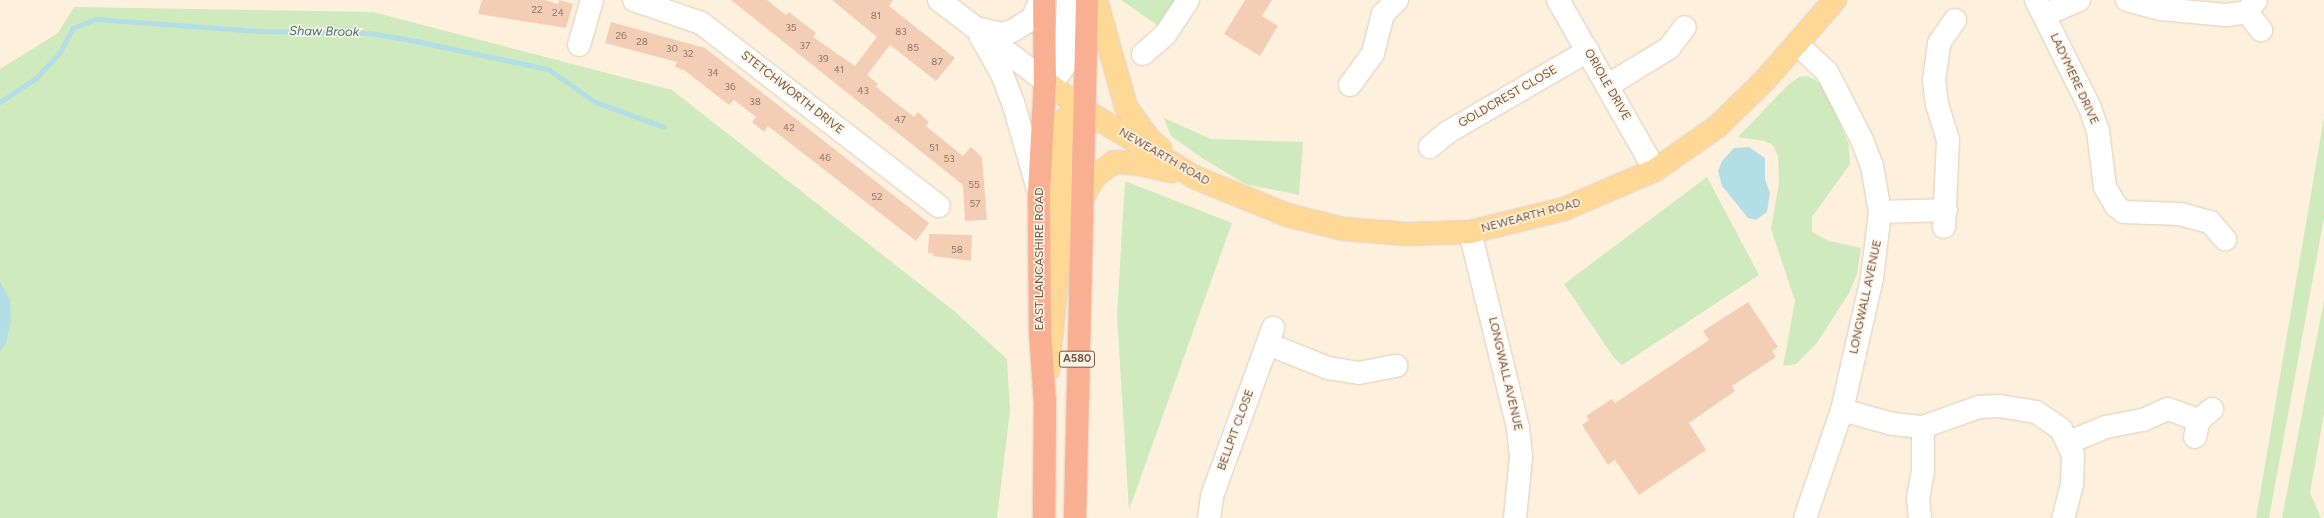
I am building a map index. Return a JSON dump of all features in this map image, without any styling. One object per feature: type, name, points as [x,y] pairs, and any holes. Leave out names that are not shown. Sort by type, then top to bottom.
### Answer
[{"type":"highway","name":"EAST LANCASHIRE ROAD","points":[[1042,0],[1045,81],[1039,193],[1040,329],[1045,403],[1044,518]]},
{"type":"highway","name":"A580","points":[[1075,518],[1087,0]]},
{"type":"main road","points":[[1096,0],[1126,107],[1150,140],[1194,177]]},
{"type":"main road","name":"NEWEARTH ROAD","points":[[1045,81],[1084,110],[1194,177],[1287,215],[1321,224],[1407,234],[1470,232],[1564,209],[1655,170],[1718,126],[1798,44],[1835,0]]},
{"type":"main road","points":[[1045,403],[1059,256],[1062,130],[1065,119],[1073,113],[1084,110]]},
{"type":"main road","points":[[1082,199],[1095,176],[1114,162],[1140,164],[1194,177]]},
{"type":"street","points":[[579,45],[592,0]]},
{"type":"street","name":"STETCHWORTH DRIVE","points":[[634,0],[701,23],[939,206]]},
{"type":"street","points":[[939,0],[1045,81],[1057,76],[1065,65],[1068,0]]},
{"type":"street","points":[[975,27],[992,33],[1012,31],[1032,19],[1042,0]]},
{"type":"street","points":[[1143,54],[1165,35],[1188,0]]},
{"type":"street","points":[[1350,85],[1373,53],[1383,14],[1397,0]]},
{"type":"street","name":"ORIOLE DRIVE","points":[[1558,0],[1655,170]]},
{"type":"street","points":[[2040,8],[2079,0]]},
{"type":"street","points":[[2127,0],[2161,9],[2226,16],[2251,6],[2261,30]]},
{"type":"street","name":"LADYMERE DRIVE","points":[[2040,8],[2090,108],[2098,131],[2105,187],[2116,206],[2124,212],[2174,213],[2210,222],[2225,239]]},
{"type":"street","points":[[1880,212],[1945,219],[1948,140],[1937,105],[1932,41],[1955,20]]},
{"type":"street","points":[[975,27],[1002,74],[1013,102],[1039,193]]},
{"type":"street","points":[[1607,86],[1669,48],[1685,27]]},
{"type":"street","name":"LONGWALL AVENUE","points":[[1798,44],[1826,72],[1862,140],[1872,166],[1880,212],[1872,278],[1842,410],[1805,518]]},
{"type":"street","name":"GOLDCREST CLOSE","points":[[1430,147],[1448,132],[1588,51]]},
{"type":"street","name":"LONGWALL AVENUE","points":[[1470,232],[1518,428],[1521,457],[1515,518]]},
{"type":"street","name":"BELLPIT CLOSE","points":[[1209,518],[1212,496],[1270,336],[1328,368],[1359,373],[1400,365]]},
{"type":"street","points":[[1842,410],[1893,424],[1924,427],[1966,410],[1999,406],[2036,412],[2049,419],[2070,442],[2075,470],[2063,518]]},
{"type":"street","points":[[2070,442],[2106,427],[2143,420],[2168,409],[2202,422]]},
{"type":"street","points":[[1920,518],[1918,499],[1923,471],[1924,427]]},
{"type":"green space","points":[[1121,0],[1181,0],[1163,29]]},
{"type":"green space","points":[[74,7],[373,12],[672,90],[953,310],[1007,359],[1010,411],[997,518],[0,518],[0,69],[58,33]]},
{"type":"green space","points":[[1808,76],[1824,85],[1849,145],[1850,164],[1812,217],[1812,232],[1829,241],[1861,248],[1857,274],[1849,293],[1817,343],[1796,364],[1783,366],[1795,301],[1771,229],[1779,183],[1778,156],[1773,145],[1764,141],[1738,137],[1788,85],[1799,77]]},
{"type":"green space","points":[[2324,117],[2324,218],[2269,518],[2256,518]]},
{"type":"green space","points":[[1164,118],[1211,139],[1303,142],[1299,195],[1245,184],[1202,158],[1171,136]]},
{"type":"green space","points":[[1707,177],[1759,275],[1622,365],[1614,358],[1564,284]]},
{"type":"green space","points":[[1125,181],[1232,223],[1129,510],[1117,316]]},
{"type":"green space","points":[[2324,300],[2324,413],[2310,493],[2321,518],[2282,518]]},
{"type":"water","points":[[1749,147],[1765,158],[1765,179],[1770,193],[1767,212],[1756,220],[1748,218],[1722,186],[1718,171],[1722,161],[1734,148]]},
{"type":"water","points":[[0,281],[10,300],[11,320],[6,343],[0,351]]},
{"type":"building","points":[[482,0],[545,0],[558,4],[559,0],[573,4],[566,28],[478,14]]},
{"type":"building","points":[[731,0],[767,0],[786,15],[789,12],[816,33],[813,37],[855,66],[877,37],[832,0],[893,0],[889,6],[955,58],[936,81],[890,45],[867,75],[878,84],[876,87],[914,117],[918,112],[929,122],[926,126],[963,156],[971,147],[982,157],[987,220],[965,221],[963,185]]},
{"type":"building","points":[[1245,0],[1272,0],[1262,16],[1278,26],[1260,56],[1224,34]]},
{"type":"building","points":[[611,22],[705,48],[929,223],[916,241],[768,126],[764,132],[752,122],[756,117],[734,100],[729,105],[684,70],[675,67],[677,62],[605,43]]},
{"type":"building","points":[[929,234],[972,235],[971,261],[933,256],[933,253],[928,253]]},
{"type":"building","points":[[1748,302],[1778,347],[1772,351],[1776,357],[1732,386],[1735,391],[1689,423],[1706,450],[1639,495],[1615,460],[1608,465],[1582,425],[1589,420],[1586,416],[1612,399],[1615,403],[1709,340],[1703,331]]},
{"type":"waterway","name":"Shaw Brook","points":[[0,102],[36,78],[60,52],[73,28],[95,19],[258,31],[369,33],[401,38],[548,69],[595,102],[664,127]]}]
